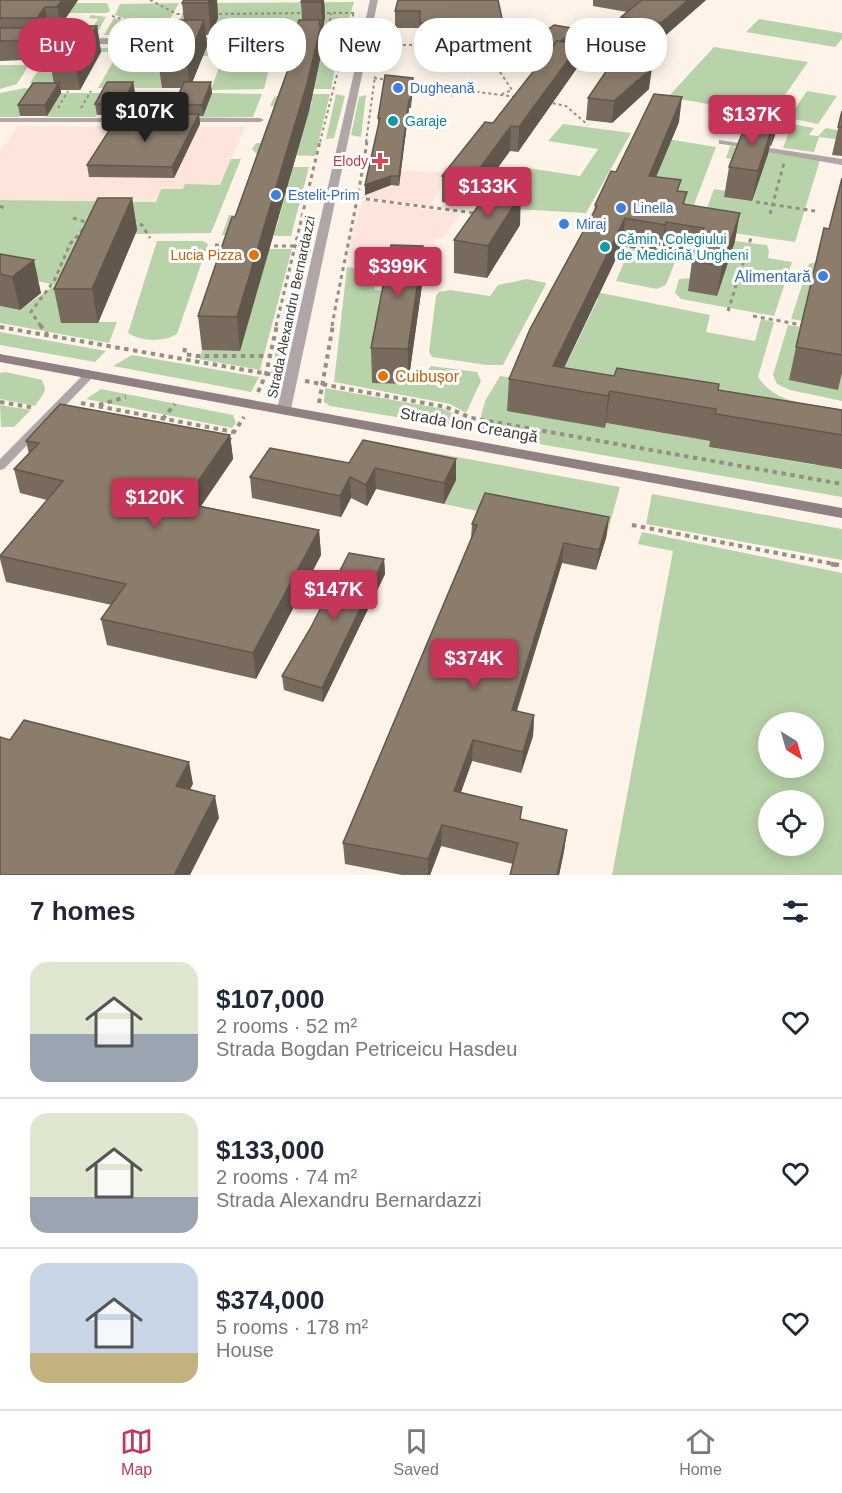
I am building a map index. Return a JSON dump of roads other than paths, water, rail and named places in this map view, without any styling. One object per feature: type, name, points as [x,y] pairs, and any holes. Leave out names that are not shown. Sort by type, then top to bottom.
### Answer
[{"type":"street","name":"Strada Alexandru Bernardazzi","points":[[369,18],[374,0]]},
{"type":"street","points":[[0,42],[318,39]]},
{"type":"street","name":"Strada Alexandru Bernardazzi","points":[[284,409],[357,72]]},
{"type":"street","name":"Strada Ion Creangă","points":[[0,358],[842,513]]},
{"type":"lane","points":[[0,120],[260,120]]},
{"type":"lane","points":[[722,142],[787,151],[842,162]]},
{"type":"lane","points":[[0,466],[90,374]]},
{"type":"place","name":"Dugheană","points":[[398,88]]},
{"type":"place","name":"Garaje","points":[[393,121]]},
{"type":"place","name":"Elody","points":[[380,161]]},
{"type":"place","name":"Estelit-Prim","points":[[276,195]]},
{"type":"place","name":"Linella","points":[[621,208]]},
{"type":"place","name":"Miraj","points":[[564,224]]},
{"type":"place","name":"Cămin, Colegiului de Medicină Ungheni","points":[[605,247]]},
{"type":"place","name":"Lucia Pizza","points":[[254,255]]},
{"type":"place","name":"Alimentară","points":[[823,276]]},
{"type":"place","name":"Cuibușor","points":[[383,376]]}]
